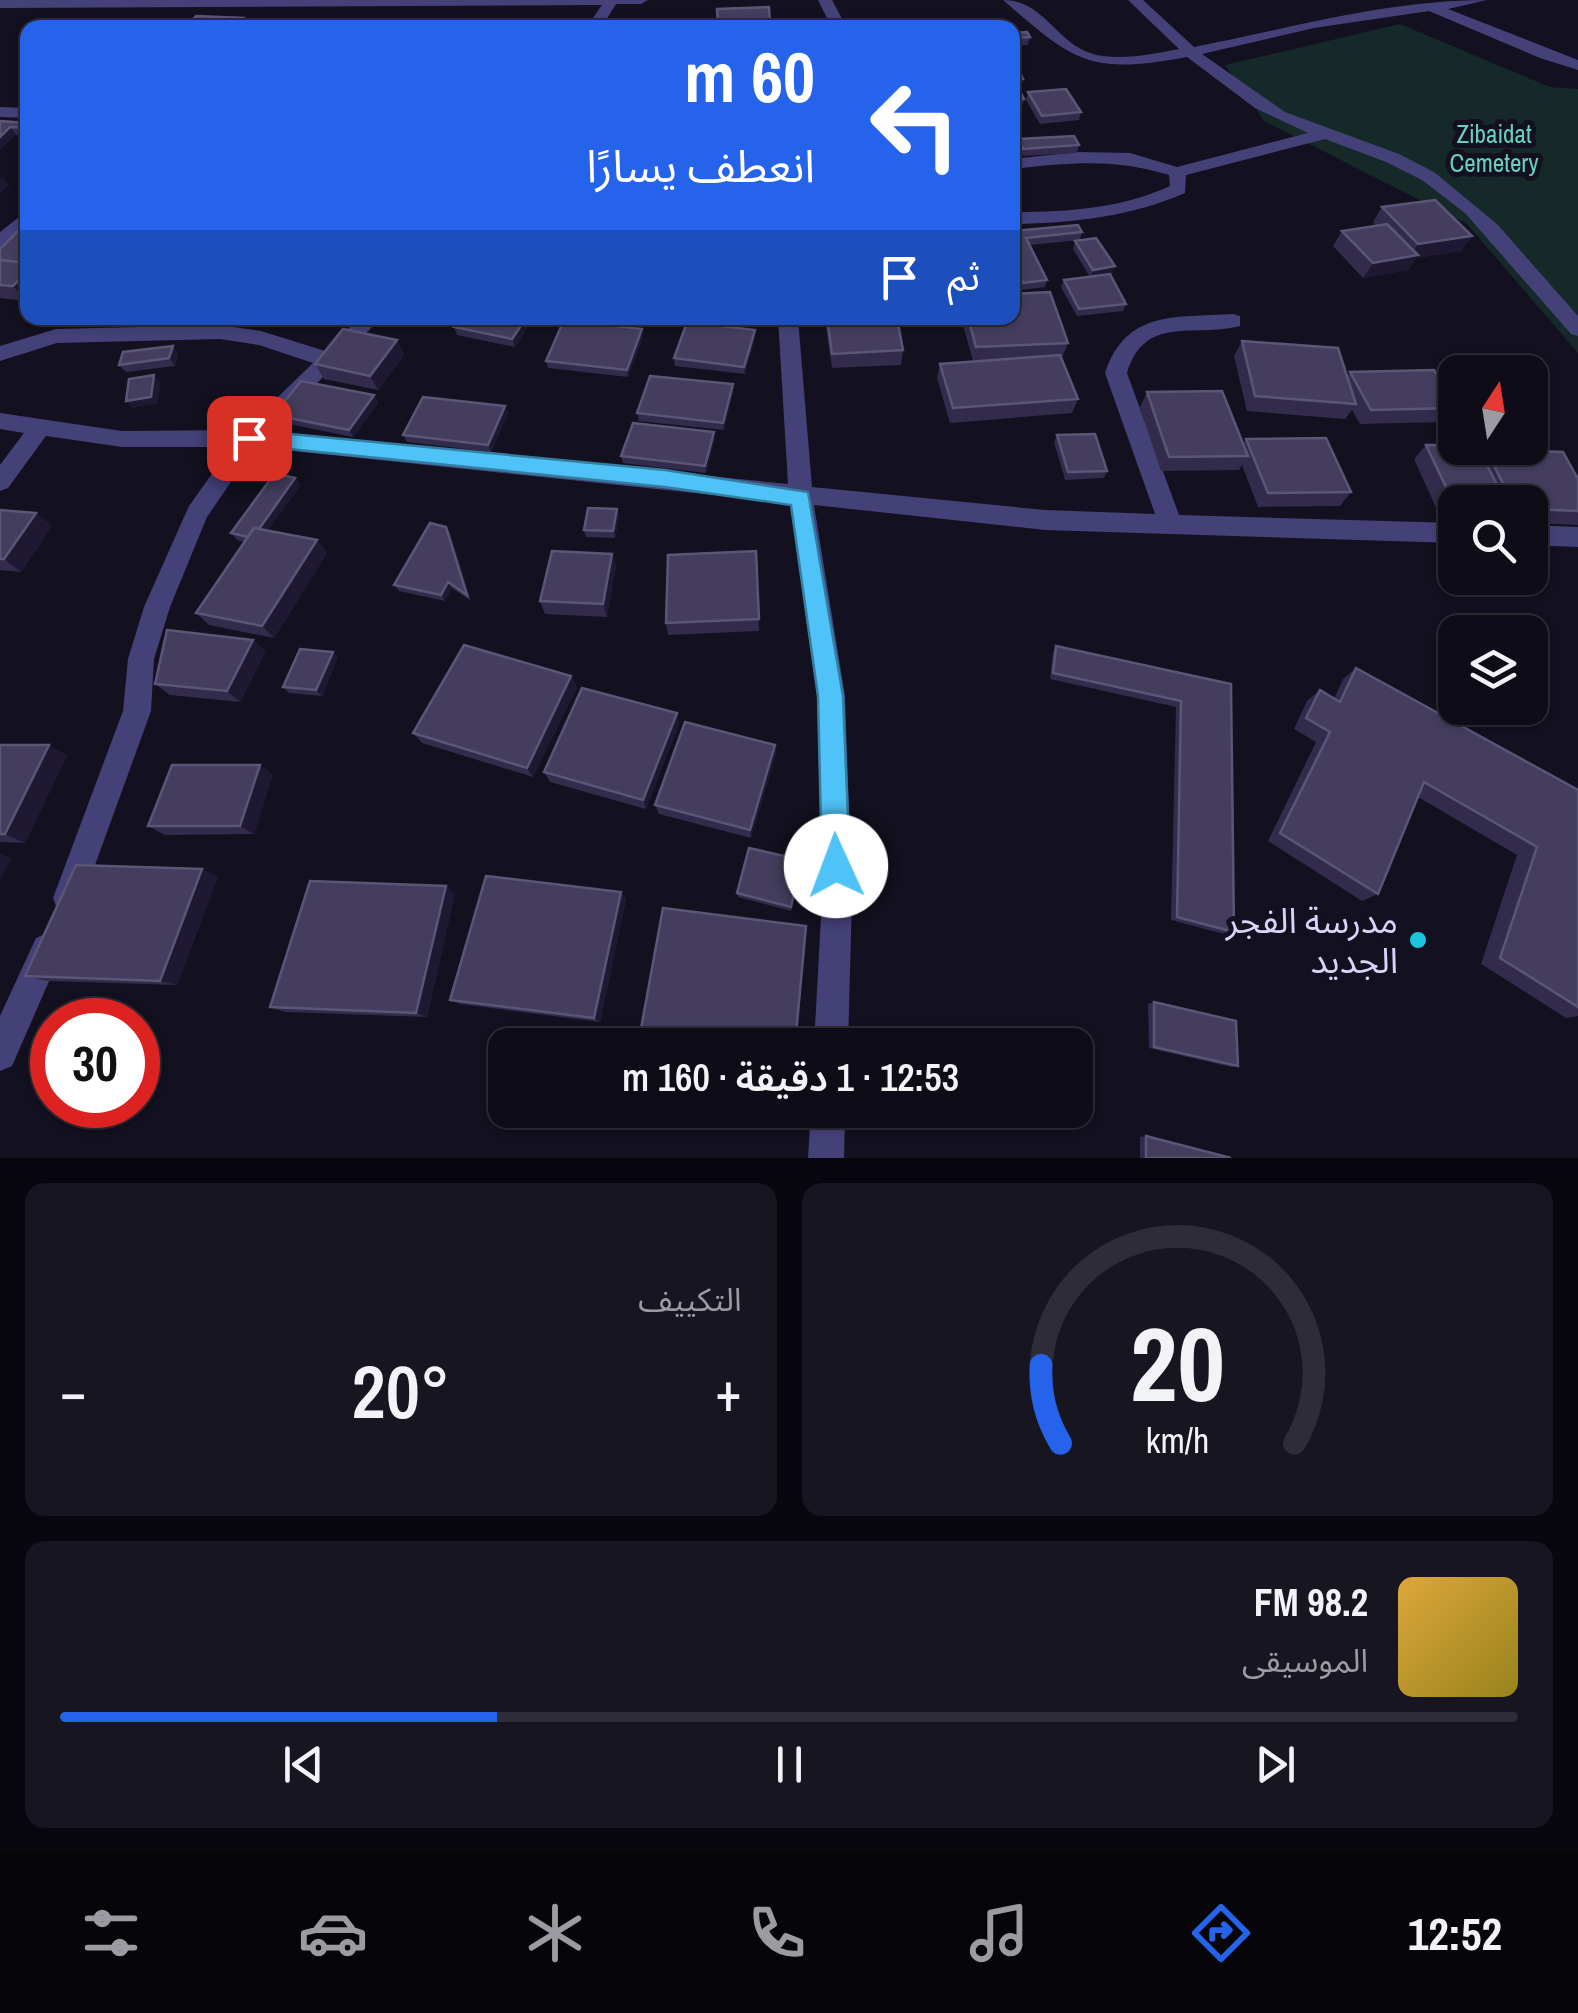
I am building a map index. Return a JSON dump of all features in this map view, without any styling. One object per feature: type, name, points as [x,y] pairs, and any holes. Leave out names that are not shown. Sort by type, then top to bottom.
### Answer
[{"type":"street","points":[[0,4],[192,10],[641,0]]},
{"type":"street","points":[[1010,0],[1027,8],[1070,48],[1088,58],[1118,60],[1191,51],[1314,24],[1480,0]]},
{"type":"street","points":[[1135,0],[1191,51],[1275,113],[1426,175],[1475,210],[1578,329]]},
{"type":"street","points":[[1431,7],[1544,55],[1578,65]]},
{"type":"street","points":[[1020,163],[1079,157],[1130,158],[1177,172],[1325,134]]},
{"type":"street","points":[[1020,218],[1057,218],[1158,200],[1179,190],[1177,172]]},
{"type":"street","points":[[1172,524],[1116,374],[1122,353],[1136,336],[1167,328],[1233,321]]},
{"type":"street","points":[[0,1054],[53,935],[107,796],[136,710],[141,659],[174,560],[196,512],[249,438],[363,325]]},
{"type":"street","points":[[788,325],[800,498],[831,696],[837,900],[832,1028]]},
{"type":"street","points":[[0,354],[56,336],[220,332],[261,338],[326,359]]},
{"type":"street","points":[[0,421],[122,439],[249,438],[665,478],[800,498],[1045,520],[1438,532]]},
{"type":"street","points":[[0,482],[38,429]]},
{"type":"street","points":[[1548,536],[1578,537]]},
{"type":"street","points":[[826,1158],[827,1128]]},
{"type":"green space","name":"Zibaidat Cemetery","points":[[1400,24],[1550,87],[1578,89],[1578,353],[1467,224],[1264,121],[1225,65]]},
{"type":"building","points":[[769,7],[770,20],[718,20],[717,9]]},
{"type":"building","points":[[196,16],[243,18],[241,20],[192,20]]},
{"type":"building","points":[[1066,89],[1081,112],[1042,116],[1028,92]]},
{"type":"building","points":[[0,121],[20,122],[20,128],[10,127],[0,137]]},
{"type":"building","points":[[1074,136],[1079,145],[1023,149],[1020,139]]},
{"type":"building","points":[[1435,200],[1472,236],[1418,244],[1382,207]]},
{"type":"building","points":[[1387,224],[1418,255],[1373,263],[1342,231]]},
{"type":"building","points":[[1078,225],[1082,232],[1026,238],[1047,280],[1023,283],[1020,230]]},
{"type":"building","points":[[20,229],[20,262],[0,260],[0,249]]},
{"type":"building","points":[[1096,238],[1115,266],[1093,270],[1075,241]]},
{"type":"building","points":[[0,260],[20,262],[20,279],[13,286],[0,285]]},
{"type":"building","points":[[1110,274],[1126,304],[1079,309],[1064,280]]},
{"type":"building","points":[[1050,292],[1068,343],[976,347],[970,325],[1020,325],[1020,294]]},
{"type":"building","points":[[455,325],[521,325],[512,339]]},
{"type":"building","points":[[562,325],[642,329],[627,370],[546,361]]},
{"type":"building","points":[[686,325],[755,330],[744,367],[674,358]]},
{"type":"building","points":[[828,325],[898,325],[903,350],[832,354]]},
{"type":"building","points":[[343,329],[397,340],[370,376],[315,364]]},
{"type":"building","points":[[1242,341],[1338,348],[1356,404],[1255,396]]},
{"type":"building","points":[[173,346],[169,358],[119,365],[123,352]]},
{"type":"building","points":[[1060,355],[1078,399],[953,408],[940,364]]},
{"type":"building","points":[[1434,370],[1438,377],[1438,408],[1371,410],[1350,372]]},
{"type":"building","points":[[154,375],[151,397],[126,401],[129,379]]},
{"type":"building","points":[[650,376],[733,384],[723,423],[637,413]]},
{"type":"building","points":[[301,381],[374,395],[349,430],[274,415]]},
{"type":"building","points":[[1222,391],[1248,456],[1169,457],[1147,392]]},
{"type":"building","points":[[423,397],[505,406],[488,445],[403,435]]},
{"type":"building","points":[[633,423],[714,432],[705,466],[621,456]]},
{"type":"building","points":[[1095,434],[1107,471],[1068,472],[1057,435]]},
{"type":"building","points":[[1326,438],[1351,492],[1268,493],[1246,439]]},
{"type":"building","points":[[1426,445],[1438,445],[1438,465],[1487,465],[1497,485],[1445,485]]},
{"type":"building","points":[[1548,451],[1563,452],[1578,479],[1578,511],[1548,510],[1548,485],[1504,485],[1494,465],[1548,465]]},
{"type":"building","points":[[275,473],[295,478],[259,529],[254,528],[248,537],[231,533]]},
{"type":"building","points":[[588,508],[617,509],[613,531],[584,530]]},
{"type":"building","points":[[0,510],[36,513],[4,559],[0,559]]},
{"type":"building","points":[[430,523],[446,527],[467,595],[448,582],[441,595],[394,585]]},
{"type":"building","points":[[254,528],[317,540],[262,626],[196,613]]},
{"type":"building","points":[[552,551],[612,554],[603,604],[540,601]]},
{"type":"building","points":[[756,551],[759,619],[666,623],[668,555]]},
{"type":"building","points":[[167,630],[253,640],[227,691],[155,684]]},
{"type":"building","points":[[464,645],[571,676],[527,768],[413,733]]},
{"type":"building","points":[[1056,646],[1231,684],[1234,932],[1177,917],[1181,701],[1053,673]]},
{"type":"building","points":[[300,649],[333,652],[316,690],[283,687]]},
{"type":"building","points":[[1356,668],[1438,713],[1438,725],[1460,725],[1578,790],[1578,1007],[1500,958],[1537,847],[1424,782],[1378,894],[1280,833],[1330,732],[1306,718],[1320,690],[1340,702]]},
{"type":"building","points":[[582,688],[677,713],[643,800],[544,772]]},
{"type":"building","points":[[685,722],[775,745],[750,830],[655,805]]},
{"type":"building","points":[[0,745],[49,745],[5,834],[0,834]]},
{"type":"building","points":[[172,765],[260,765],[240,826],[148,826]]},
{"type":"building","points":[[749,848],[802,860],[791,907],[737,893]]},
{"type":"building","points":[[76,865],[202,869],[160,981],[25,976]]},
{"type":"building","points":[[486,876],[621,892],[594,1018],[450,1000]]},
{"type":"building","points":[[310,881],[446,886],[416,1013],[270,1007]]},
{"type":"building","points":[[663,908],[806,926],[797,1028],[641,1028]]},
{"type":"building","points":[[1154,1002],[1236,1021],[1238,1066],[1154,1047]]},
{"type":"building","points":[[1146,1136],[1231,1158],[1146,1158]]},
{"type":"place","name":"مدرسة الفجر الجديد","points":[[1418,940]]},
{"type":"route","points":[[249,438],[665,478],[800,498],[831,696],[836,866]]}]
